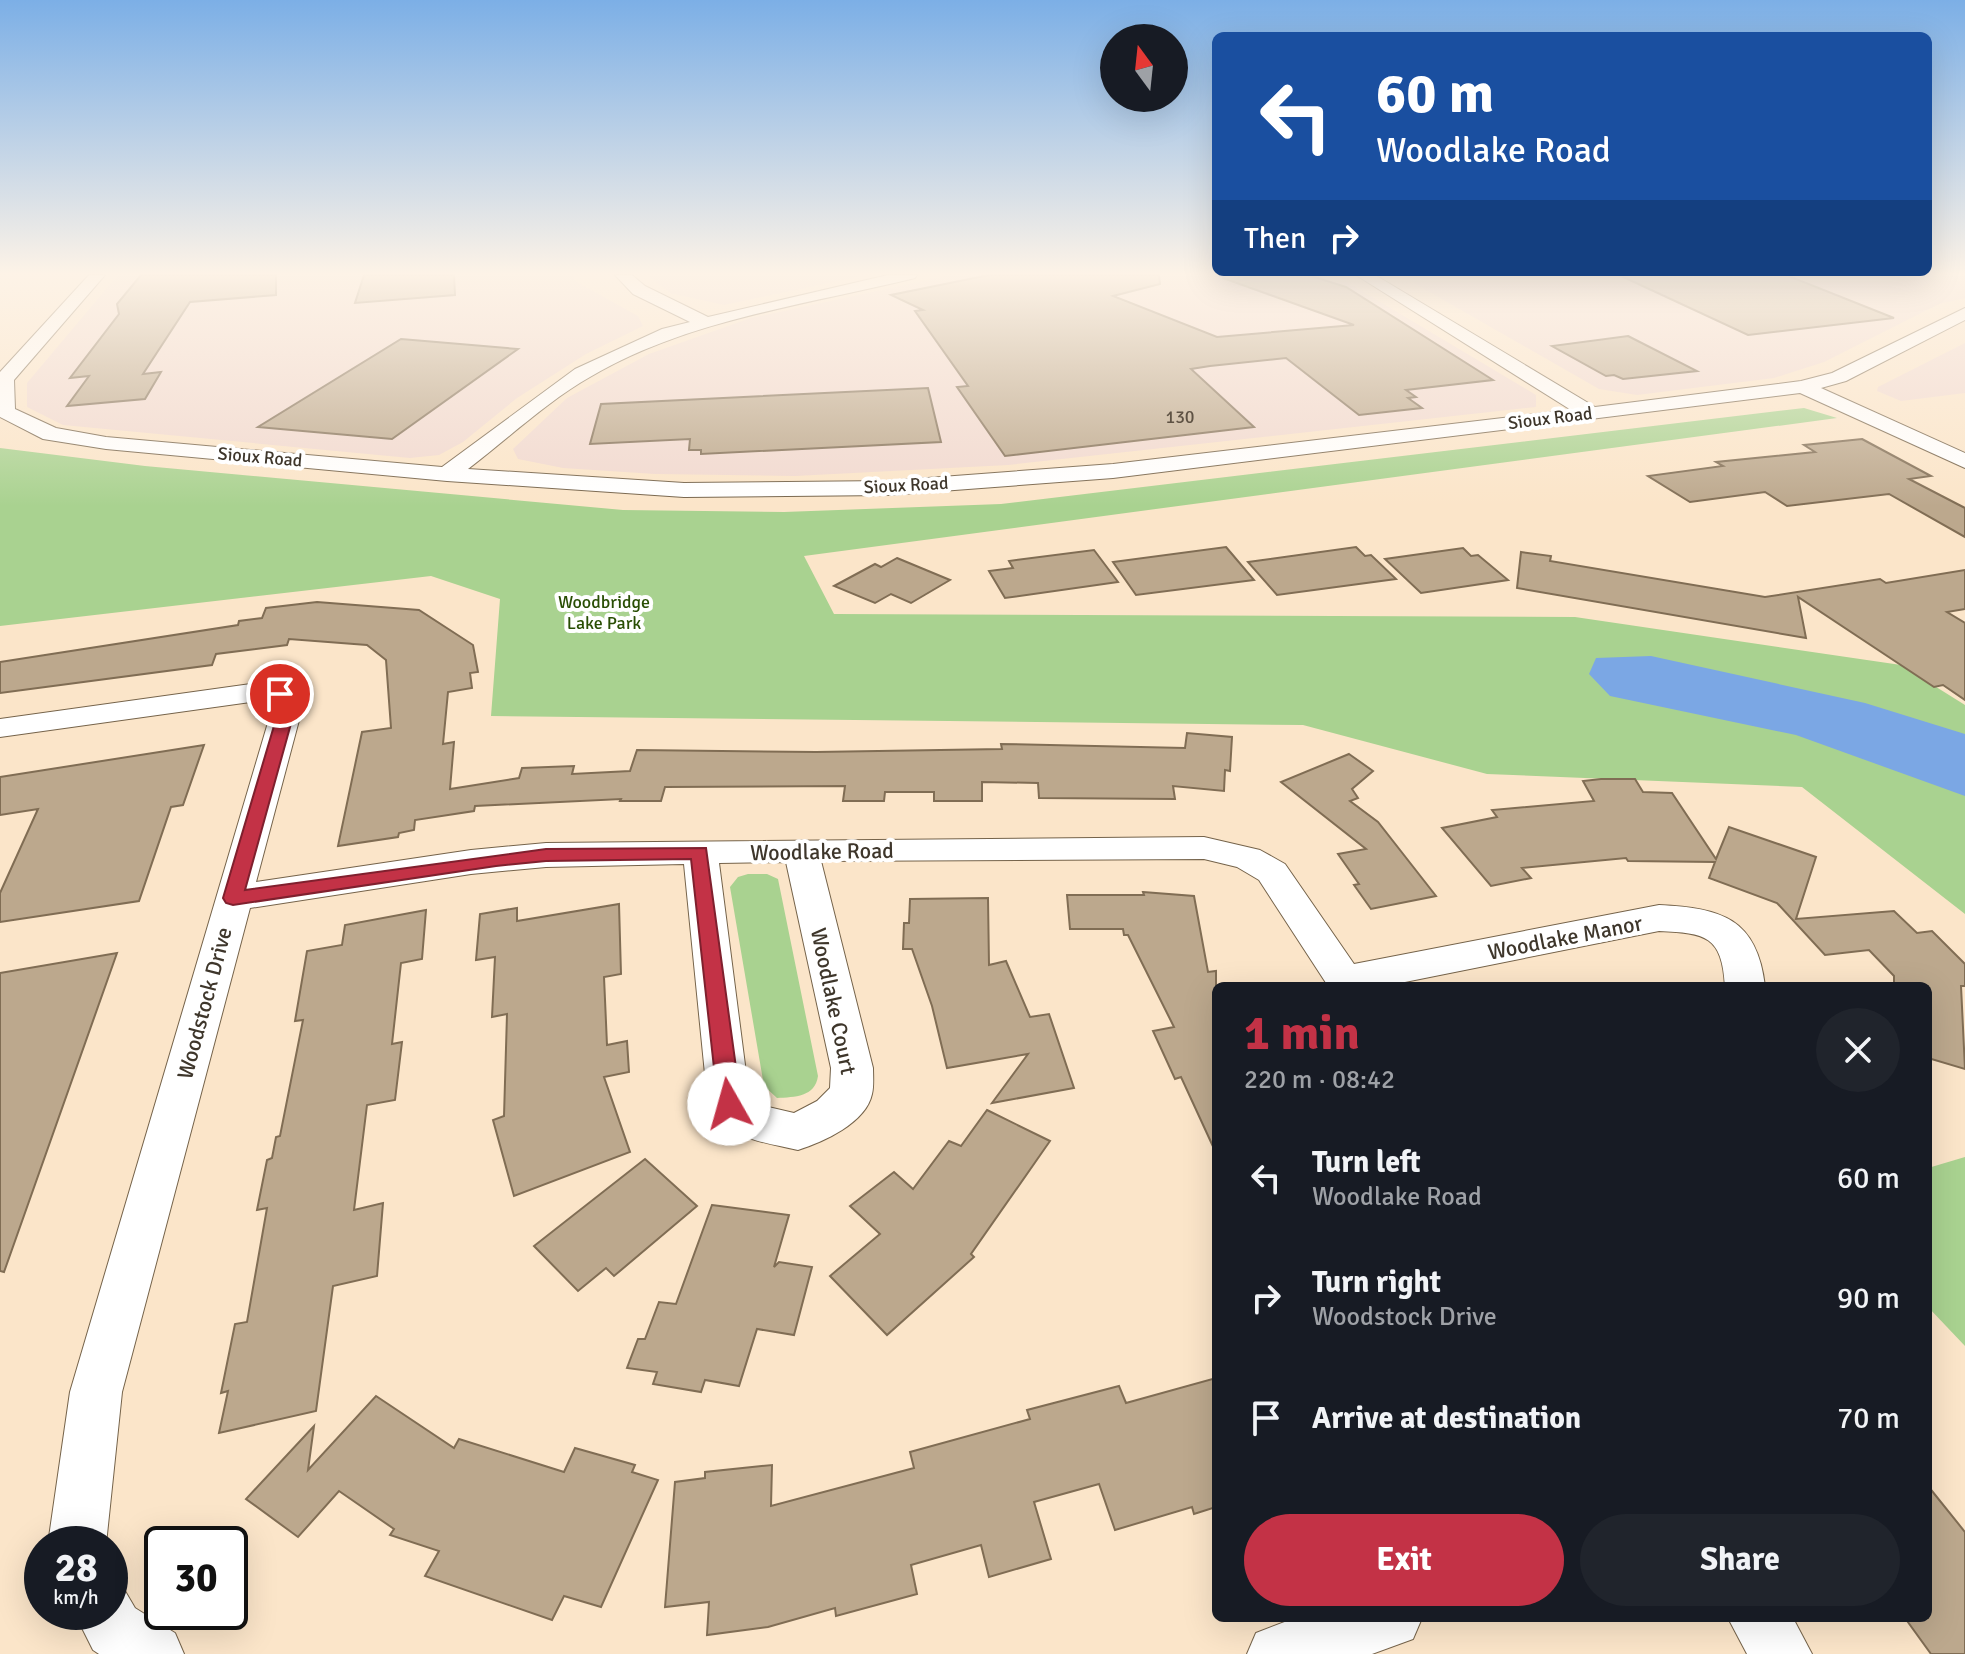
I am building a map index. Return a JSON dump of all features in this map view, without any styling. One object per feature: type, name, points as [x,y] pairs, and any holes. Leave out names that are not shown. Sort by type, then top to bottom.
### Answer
[{"type":"street","name":"Sioux Road","points":[[28,352],[4,379],[5,412],[51,434],[106,443],[447,474],[684,490],[888,488],[1113,471],[1802,387],[1839,377],[1888,352]]},
{"type":"street","points":[[447,474],[582,373],[627,352]]},
{"type":"street","points":[[1491,352],[1591,413]]},
{"type":"street","points":[[1802,387],[1965,461]]},
{"type":"street","name":"Woodstock Drive","points":[[0,728],[257,692],[280,694],[287,709],[96,1392],[79,1526]]},
{"type":"street","name":"Woodlake Road","points":[[233,898],[546,855],[1204,848],[1248,858],[1272,872],[1345,982]]},
{"type":"street","name":"Woodlake Court","points":[[700,853],[729,1104],[747,1120],[798,1132],[832,1113],[851,1095],[852,1068],[801,850]]},
{"type":"street","name":"Woodlake Manor","points":[[1351,982],[1659,918],[1703,920],[1736,942],[1745,966],[1745,982]]},
{"type":"street","points":[[1277,1654],[1379,1622]]},
{"type":"street","points":[[1761,1622],[1782,1654]]},
{"type":"street","points":[[116,1630],[154,1654]]},
{"type":"shaded area","points":[[53,352],[590,352],[517,398],[463,442],[439,455],[410,458],[63,425],[27,407],[27,383]]},
{"type":"shaded area","points":[[1464,352],[1536,395],[1536,407],[1008,465],[795,476],[655,474],[563,468],[518,459],[513,449],[567,398],[649,354]]},
{"type":"shaded area","points":[[1535,352],[1843,352],[1824,362],[1774,378],[1637,395],[1599,389]]},
{"type":"shaded area","points":[[1947,352],[1965,352],[1965,393],[1901,401],[1877,391],[1878,387]]},
{"type":"green space","name":"Woodbridge Lake Park","points":[[1804,408],[1837,418],[804,556],[834,614],[1575,617],[1901,665],[1965,705],[1965,914],[1802,787],[1487,774],[1303,725],[491,716],[500,599],[431,576],[0,626],[0,448],[145,466],[623,510],[784,512],[1001,504]]},
{"type":"green space","points":[[767,874],[778,879],[818,1076],[813,1088],[797,1096],[777,1098],[764,1086],[730,887],[738,877]]},
{"type":"green space","points":[[1965,1157],[1965,1346],[1932,1311],[1932,1167]]},
{"type":"water","points":[[1651,656],[1865,703],[1965,734],[1965,796],[1796,735],[1610,696],[1589,674],[1596,658]]},
{"type":"building","points":[[90,352],[157,352],[143,374],[161,372],[145,399],[67,406],[89,376],[70,378]]},
{"type":"building","points":[[380,352],[514,352],[392,439],[258,427]]},
{"type":"building","points":[[944,352],[1449,352],[1493,380],[1406,390],[1416,397],[1408,398],[1422,408],[1359,415],[1286,358],[1210,366],[1191,369],[1254,427],[1005,456],[957,387],[968,386]]},
{"type":"building","points":[[1563,352],[1660,352],[1697,371],[1623,379],[1606,376]]},
{"type":"building","points":[[928,388],[941,442],[701,454],[701,450],[689,450],[690,439],[590,444],[601,404]]},
{"type":"building","points":[[1862,439],[1931,476],[1909,479],[1965,508],[1965,537],[1889,494],[1787,506],[1765,492],[1690,502],[1648,476],[1723,466],[1716,462],[1815,452],[1804,445]]},
{"type":"building","points":[[1226,547],[1254,580],[1136,595],[1113,562]]},
{"type":"building","points":[[1356,547],[1365,556],[1371,555],[1396,579],[1277,595],[1248,562]]},
{"type":"building","points":[[1463,548],[1471,556],[1478,555],[1508,580],[1421,593],[1385,559]]},
{"type":"building","points":[[1094,550],[1118,582],[1005,598],[989,571],[1013,568],[1009,561]]},
{"type":"building","points":[[1521,552],[1551,556],[1550,561],[1765,597],[1880,579],[1886,583],[1965,570],[1965,609],[1947,612],[1965,623],[1965,700],[1943,685],[1934,687],[1798,597],[1806,638],[1517,588]]},
{"type":"building","points":[[897,558],[950,580],[911,603],[891,594],[875,603],[834,586],[875,564],[881,567]]},
{"type":"building","points":[[317,602],[419,610],[473,645],[478,672],[470,673],[472,688],[448,692],[443,744],[454,742],[450,789],[519,778],[522,768],[574,766],[572,774],[630,771],[637,750],[816,752],[1002,749],[1001,744],[1185,748],[1187,733],[1232,737],[1230,771],[1225,770],[1224,791],[1173,786],[1175,799],[1039,798],[1038,783],[982,782],[982,801],[934,801],[934,792],[885,792],[884,801],[843,801],[845,786],[665,787],[661,801],[621,799],[475,806],[474,811],[415,820],[414,830],[399,833],[398,837],[338,846],[362,732],[391,728],[386,660],[367,645],[289,639],[287,645],[216,654],[212,665],[0,693],[0,662],[238,625],[239,621],[262,618],[266,608]]},
{"type":"building","points":[[204,745],[183,805],[171,807],[139,901],[0,922],[0,893],[38,809],[0,815],[0,777]]},
{"type":"building","points":[[1349,754],[1373,771],[1352,789],[1358,798],[1350,801],[1378,822],[1436,896],[1371,909],[1354,885],[1359,884],[1338,854],[1366,849],[1281,782]]},
{"type":"building","points":[[1635,779],[1643,792],[1672,793],[1716,859],[1729,827],[1816,857],[1796,919],[1894,911],[1917,933],[1932,931],[1965,964],[1965,986],[1961,986],[1965,1069],[1932,1059],[1932,982],[1894,982],[1894,976],[1869,950],[1825,955],[1777,903],[1709,878],[1715,862],[1628,861],[1626,858],[1522,868],[1531,878],[1491,886],[1442,828],[1497,817],[1492,810],[1594,801],[1583,781]]},
{"type":"building","points":[[1143,892],[1194,896],[1208,972],[1216,971],[1216,982],[1212,982],[1212,1144],[1181,1077],[1175,1079],[1153,1031],[1174,1027],[1128,935],[1124,935],[1123,929],[1070,929],[1067,895],[1144,895]]},
{"type":"building","points":[[988,898],[989,965],[1006,961],[1030,1017],[1049,1014],[1074,1088],[992,1103],[1028,1054],[947,1068],[932,1006],[912,949],[903,949],[904,923],[909,923],[910,899]]},
{"type":"building","points":[[619,904],[621,974],[604,977],[607,1045],[627,1041],[629,1072],[604,1077],[630,1152],[514,1196],[493,1120],[504,1116],[507,1014],[492,1017],[495,957],[476,960],[480,914],[517,908],[517,921]]},
{"type":"building","points":[[426,910],[422,959],[401,963],[392,1044],[402,1042],[395,1100],[367,1105],[354,1210],[383,1203],[377,1276],[333,1286],[316,1411],[219,1433],[228,1391],[221,1393],[235,1324],[247,1322],[267,1208],[257,1210],[267,1160],[272,1158],[276,1137],[280,1136],[303,1020],[295,1021],[307,951],[342,945],[345,925]]},
{"type":"building","points":[[117,953],[4,1272],[0,1271],[0,973]]},
{"type":"building","points":[[987,1110],[1050,1141],[971,1254],[974,1257],[887,1335],[830,1276],[880,1234],[850,1206],[894,1172],[913,1189],[949,1141],[961,1146]]},
{"type":"building","points":[[645,1159],[697,1206],[614,1276],[606,1268],[578,1291],[534,1246]]},
{"type":"building","points":[[712,1205],[789,1215],[774,1267],[779,1262],[812,1267],[794,1335],[757,1329],[739,1386],[705,1380],[701,1392],[653,1384],[657,1372],[627,1368],[638,1339],[645,1339],[659,1302],[676,1304]]},
{"type":"building","points":[[1212,1379],[1212,1508],[1194,1514],[1192,1507],[1115,1530],[1099,1484],[1034,1502],[1051,1559],[989,1577],[981,1545],[911,1565],[917,1594],[836,1616],[835,1608],[768,1627],[707,1635],[709,1602],[665,1607],[675,1482],[705,1478],[705,1472],[772,1465],[771,1506],[914,1468],[910,1452],[1030,1419],[1027,1410],[1119,1386],[1126,1403]]},
{"type":"building","points":[[376,1396],[454,1448],[459,1439],[564,1472],[575,1448],[635,1465],[632,1472],[658,1480],[601,1607],[564,1596],[552,1620],[425,1576],[439,1551],[390,1535],[394,1529],[339,1491],[298,1537],[246,1499],[314,1426],[308,1470]]},
{"type":"building","points":[[1932,1491],[1965,1532],[1965,1654],[1931,1654],[1908,1622],[1932,1622]]},
{"type":"route","points":[[280,694],[287,709],[233,898],[471,862],[546,855],[700,853],[729,1104]]}]
